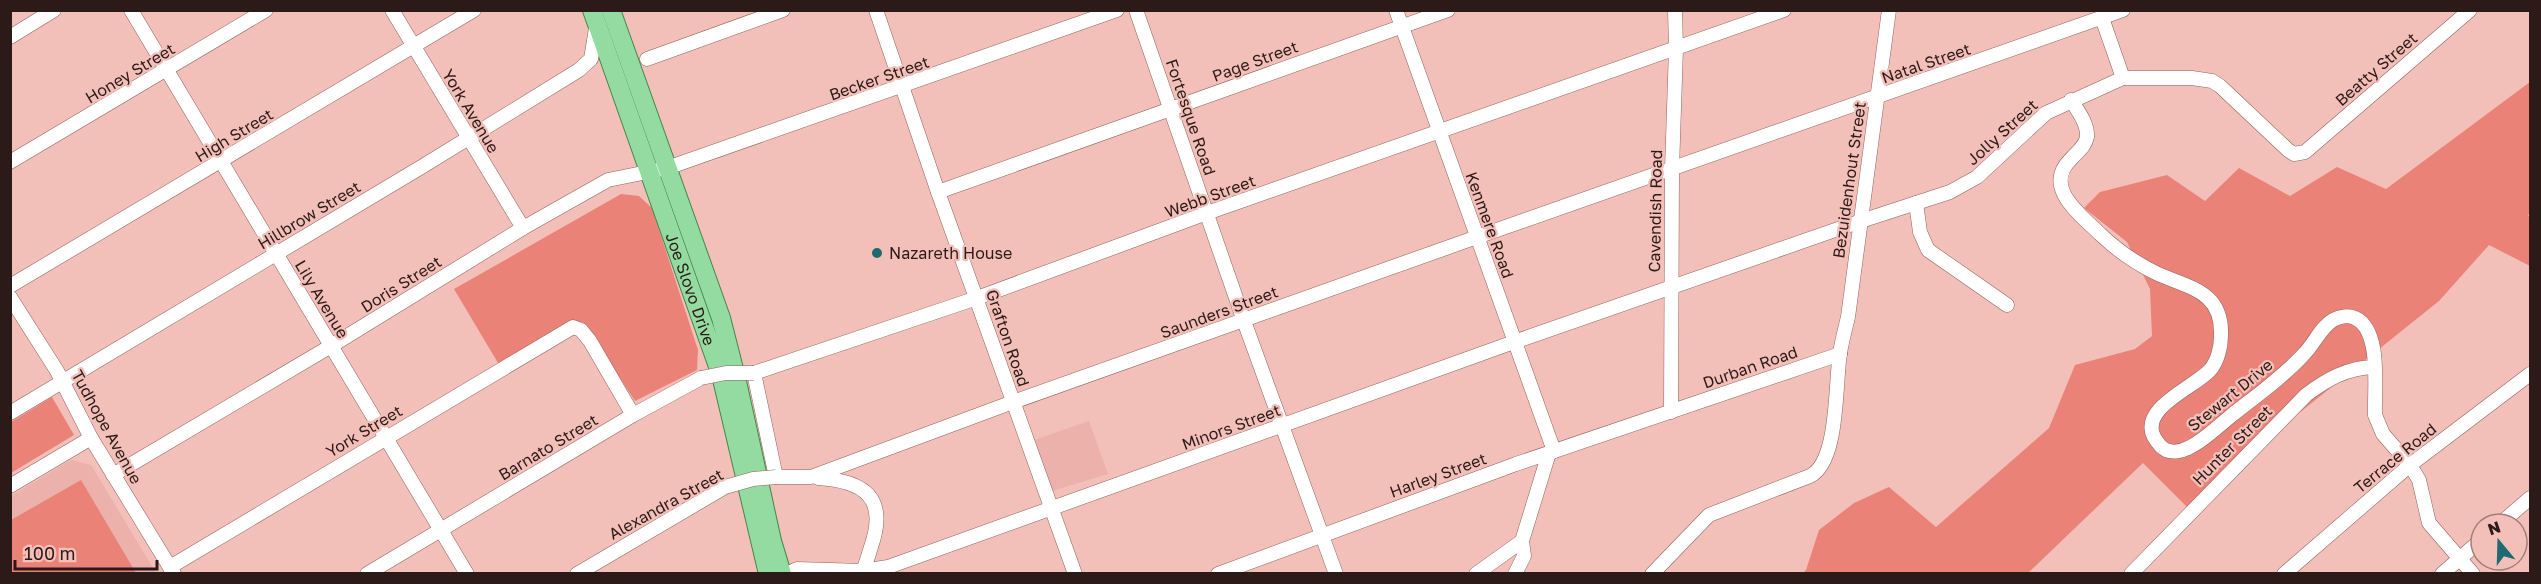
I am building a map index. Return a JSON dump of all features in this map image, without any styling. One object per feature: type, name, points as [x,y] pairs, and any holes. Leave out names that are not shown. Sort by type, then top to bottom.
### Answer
[{"type":"main road","name":"Joe Slovo Drive","points":[[612,10],[721,375],[768,573]]},
{"type":"main road","name":"Joe Slovo Drive","points":[[594,17],[713,294],[728,344],[764,509],[789,572]]},
{"type":"street","points":[[10,37],[54,10]]},
{"type":"street","name":"Lily Avenue","points":[[131,10],[275,255],[467,573]]},
{"type":"street","name":"Honey Street","points":[[10,162],[266,10]]},
{"type":"street","name":"York Avenue","points":[[392,10],[523,228]]},
{"type":"street","name":"High Street","points":[[10,286],[222,162],[474,10]]},
{"type":"street","points":[[647,59],[783,10]]},
{"type":"street","name":"Grafton Road","points":[[876,10],[938,192],[1075,573]]},
{"type":"street","name":"Becker Street","points":[[658,169],[902,87],[1118,10]]},
{"type":"street","name":"Fortesque Road","points":[[1137,10],[1244,321],[1336,573]]},
{"type":"street","name":"Kenmere Road","points":[[1396,10],[1552,452]]},
{"type":"street","name":"Page Street","points":[[938,192],[1448,10]]},
{"type":"street","name":"Cavendish Road","points":[[1671,412],[1675,10]]},
{"type":"street","name":"Webb Street","points":[[754,374],[977,298],[1207,213],[1439,134],[1785,10]]},
{"type":"street","name":"Bezuidenhout Street","points":[[1652,573],[1709,515],[1810,476],[1820,470],[1828,452],[1889,10]]},
{"type":"street","name":"Natal Street","points":[[1672,169],[1774,131],[1877,98],[2123,10]]},
{"type":"street","name":"Beatty Street","points":[[2305,153],[2470,10]]},
{"type":"street","name":"Hillbrow Street","points":[[10,414],[587,64],[593,52],[594,17]]},
{"type":"street","points":[[2102,18],[2123,78]]},
{"type":"street","name":"Jolly Street","points":[[1671,288],[1861,220],[1950,192],[1977,177],[2046,113],[2123,78],[2192,78],[2212,81],[2228,93],[2288,150],[2294,154],[2305,153]]},
{"type":"street","name":"Stewart Drive","points":[[2071,100],[2086,126],[2087,135],[2082,149],[2061,172],[2059,182],[2065,198],[2117,250],[2139,264],[2194,287],[2206,295],[2220,318],[2221,344],[2211,369],[2162,406],[2154,415],[2153,435],[2166,450],[2176,452],[2198,443],[2290,367],[2311,347],[2330,322],[2339,317],[2355,318],[2368,329],[2375,348],[2374,367]]},
{"type":"street","name":"Doris Street","points":[[113,475],[332,346],[523,228],[608,180],[658,169]]},
{"type":"street","name":"Saunders Street","points":[[776,477],[817,478],[1013,402],[1672,169]]},
{"type":"street","points":[[1916,203],[1920,232],[1928,250],[2007,305]]},
{"type":"street","name":"Minors Street","points":[[789,572],[861,572],[888,567],[1514,342],[1671,288]]},
{"type":"street","name":"Tudhope Avenue","points":[[10,297],[63,382],[91,438],[172,570]]},
{"type":"street","name":"York Street","points":[[172,570],[571,328],[577,327],[590,341],[633,415]]},
{"type":"street","name":"Durban Road","points":[[1671,412],[1840,354]]},
{"type":"street","points":[[2374,367],[2375,415],[2378,425],[2419,480],[2429,523],[2473,573]]},
{"type":"street","name":"Hunter Street","points":[[2131,573],[2306,395],[2346,371],[2374,367]]},
{"type":"street","name":"Barnato Street","points":[[367,573],[633,415],[701,378],[726,373],[754,374]]},
{"type":"street","points":[[754,374],[776,477]]},
{"type":"street","name":"Terrace Road","points":[[2284,573],[2410,465],[2530,374]]},
{"type":"street","name":"Harley Street","points":[[1218,573],[1552,452],[1671,412]]},
{"type":"street","points":[[10,486],[91,438]]},
{"type":"street","points":[[1515,573],[1524,556],[1522,541],[1552,452]]},
{"type":"street","name":"Alexandra Street","points":[[578,573],[725,487],[753,479],[776,477]]},
{"type":"street","points":[[817,478],[858,494],[869,507],[870,522],[861,572]]},
{"type":"street","points":[[2514,512],[2530,498]]},
{"type":"street","points":[[1476,573],[1522,541]]},
{"type":"street","points":[[2442,573],[2469,550]]},
{"type":"shaded area","points":[[2530,82],[2530,213],[2528,215],[2530,219],[2530,266],[2489,245],[2439,301],[2229,469],[2192,512],[2143,463],[2028,573],[1802,574],[1806,570],[1819,530],[1854,503],[1889,487],[1936,527],[2049,428],[2075,365],[2135,349],[2152,336],[2150,289],[2127,242],[2084,208],[2100,192],[2167,175],[2205,201],[2239,168],[2290,196],[2337,167],[2386,189]]},
{"type":"shaded area","points":[[621,194],[639,196],[652,208],[698,350],[697,370],[635,401],[583,322],[498,363],[454,289]]},
{"type":"shaded area","points":[[52,397],[74,435],[11,473],[11,422]]},
{"type":"shaded area","points":[[1089,421],[1108,474],[1052,491],[1034,440]]},
{"type":"shaded area","points":[[71,460],[91,465],[156,573],[11,574],[11,496]]},
{"type":"shaded area","points":[[81,480],[136,573],[11,573],[11,520]]},
{"type":"place","name":"Nazareth House","points":[[877,253]]}]
